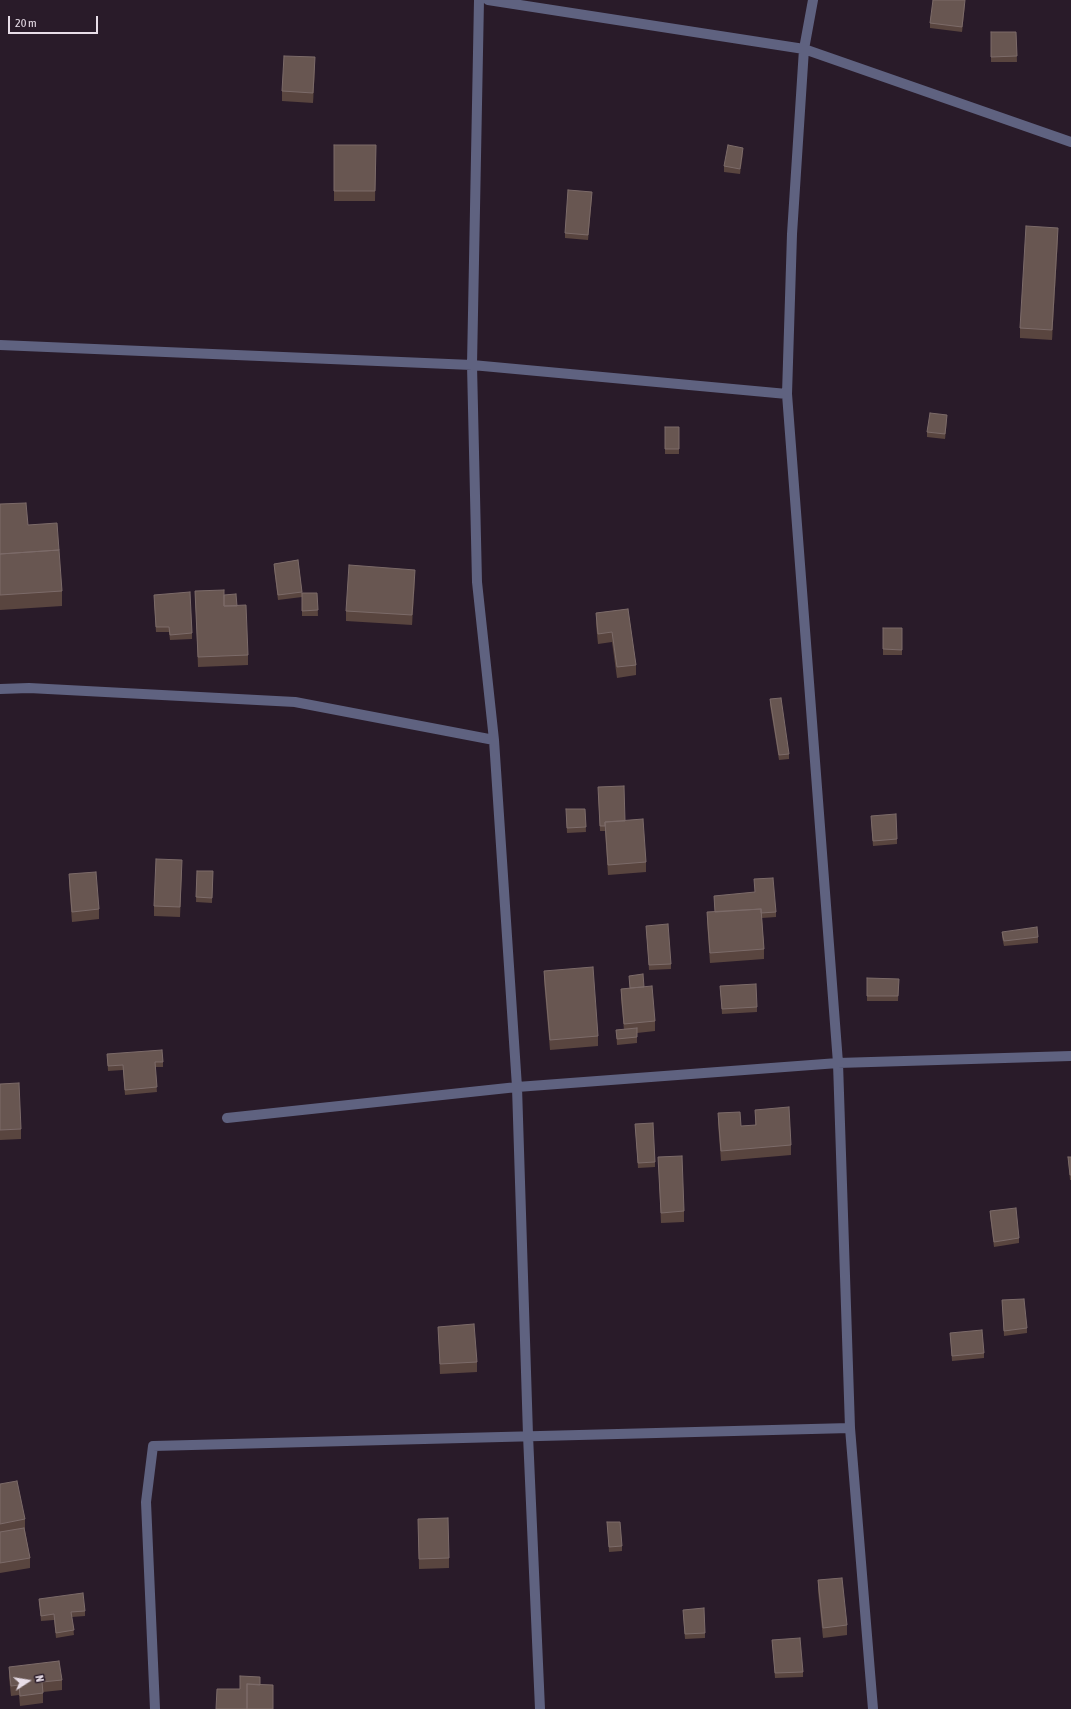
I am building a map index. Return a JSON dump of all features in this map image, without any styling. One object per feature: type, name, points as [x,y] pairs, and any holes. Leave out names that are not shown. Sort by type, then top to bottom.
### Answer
[{"type":"street","points":[[479,0],[472,365],[477,582],[494,740],[517,1087],[528,1435],[540,1709]]},
{"type":"street","points":[[488,0],[804,49],[1071,142]]},
{"type":"street","points":[[813,0],[804,49],[792,234],[787,394],[838,1063],[850,1428],[873,1709]]},
{"type":"street","points":[[0,345],[472,365],[787,394]]},
{"type":"street","points":[[0,689],[29,688],[295,702],[494,740]]},
{"type":"street","points":[[227,1118],[517,1087],[838,1063],[1071,1056]]},
{"type":"street","points":[[155,1709],[146,1502],[153,1446],[528,1435],[850,1428]]},
{"type":"building","points":[[933,0],[965,0],[962,27],[930,23]]},
{"type":"building","points":[[991,32],[1016,32],[1017,56],[991,57]]},
{"type":"building","points":[[284,56],[315,57],[313,93],[282,91]]},
{"type":"building","points":[[334,145],[376,145],[375,191],[334,191]]},
{"type":"building","points":[[728,145],[743,148],[740,169],[724,166]]},
{"type":"building","points":[[568,190],[592,192],[588,235],[565,233]]},
{"type":"building","points":[[1026,226],[1058,228],[1052,330],[1020,328]]},
{"type":"building","points":[[930,413],[947,415],[945,434],[927,432]]},
{"type":"building","points":[[665,427],[679,427],[679,449],[665,449]]},
{"type":"building","points":[[26,503],[28,525],[57,523],[59,550],[0,554],[0,504]]},
{"type":"building","points":[[59,550],[62,591],[0,595],[0,554]]},
{"type":"building","points":[[298,560],[302,592],[278,595],[274,564]]},
{"type":"building","points":[[349,565],[415,570],[412,615],[346,611]]},
{"type":"building","points":[[224,590],[224,606],[246,605],[248,655],[198,657],[195,591]]},
{"type":"building","points":[[190,592],[192,633],[170,635],[169,627],[156,627],[154,595]]},
{"type":"building","points":[[302,593],[317,593],[318,610],[302,611]]},
{"type":"building","points":[[236,594],[237,606],[224,606],[224,595]]},
{"type":"building","points":[[628,609],[636,665],[617,667],[612,632],[598,634],[596,613]]},
{"type":"building","points":[[883,628],[902,628],[902,650],[883,649]]},
{"type":"building","points":[[781,698],[789,754],[779,755],[770,699]]},
{"type":"building","points":[[624,786],[625,821],[605,822],[605,826],[600,826],[598,787]]},
{"type":"building","points":[[566,809],[585,809],[586,827],[567,828]]},
{"type":"building","points":[[896,814],[897,839],[873,841],[871,816]]},
{"type":"building","points":[[643,819],[646,862],[608,865],[605,822]]},
{"type":"building","points":[[156,859],[182,860],[180,907],[154,906]]},
{"type":"building","points":[[197,871],[213,871],[212,898],[196,897]]},
{"type":"building","points":[[96,872],[99,909],[72,912],[69,874]]},
{"type":"building","points":[[773,878],[776,912],[761,913],[761,909],[715,912],[714,896],[755,892],[754,879]]},
{"type":"building","points":[[761,909],[764,949],[710,953],[707,912]]},
{"type":"building","points":[[668,924],[671,964],[649,965],[646,926]]},
{"type":"building","points":[[1037,927],[1038,937],[1004,941],[1002,932]]},
{"type":"building","points":[[593,967],[598,1036],[550,1040],[544,971]]},
{"type":"building","points":[[643,974],[644,987],[630,988],[629,976]]},
{"type":"building","points":[[867,978],[899,979],[898,996],[867,996]]},
{"type":"building","points":[[756,984],[757,1007],[722,1009],[720,986]]},
{"type":"building","points":[[652,986],[655,1021],[624,1024],[621,989]]},
{"type":"building","points":[[637,1028],[637,1037],[617,1039],[616,1030]]},
{"type":"building","points":[[162,1050],[163,1062],[155,1062],[157,1087],[125,1090],[123,1065],[108,1066],[107,1054]]},
{"type":"building","points":[[19,1083],[21,1129],[0,1130],[0,1084]]},
{"type":"building","points":[[789,1107],[791,1145],[721,1151],[718,1113],[740,1112],[741,1126],[756,1125],[755,1110]]},
{"type":"building","points":[[653,1123],[655,1162],[638,1163],[635,1124]]},
{"type":"building","points":[[682,1156],[684,1211],[661,1213],[658,1157]]},
{"type":"building","points":[[1068,1157],[1071,1157],[1071,1175],[1070,1175]]},
{"type":"building","points":[[1016,1208],[1019,1238],[994,1242],[990,1211]]},
{"type":"building","points":[[1024,1299],[1027,1328],[1004,1331],[1002,1300]]},
{"type":"building","points":[[474,1324],[477,1362],[440,1364],[438,1327]]},
{"type":"building","points":[[982,1330],[984,1353],[952,1356],[950,1333]]},
{"type":"building","points":[[17,1481],[25,1519],[0,1524],[0,1484]]},
{"type":"building","points":[[448,1518],[449,1558],[419,1559],[418,1519]]},
{"type":"building","points":[[607,1522],[620,1522],[622,1546],[609,1547]]},
{"type":"building","points":[[24,1528],[30,1558],[0,1563],[0,1532]]},
{"type":"building","points":[[842,1578],[847,1625],[823,1628],[818,1580]]},
{"type":"building","points":[[83,1593],[85,1611],[71,1612],[74,1630],[56,1633],[54,1614],[41,1616],[39,1599]]},
{"type":"building","points":[[704,1608],[705,1633],[685,1634],[683,1610]]},
{"type":"building","points":[[800,1638],[803,1672],[775,1673],[772,1640]]},
{"type":"building","points":[[59,1661],[62,1680],[42,1682],[43,1693],[20,1696],[19,1685],[11,1686],[9,1667]]},
{"type":"building","points":[[240,1676],[260,1677],[260,1685],[247,1684],[247,1709],[216,1709],[217,1689],[240,1689]]},
{"type":"building","points":[[247,1684],[273,1685],[273,1709],[247,1709]]}]
